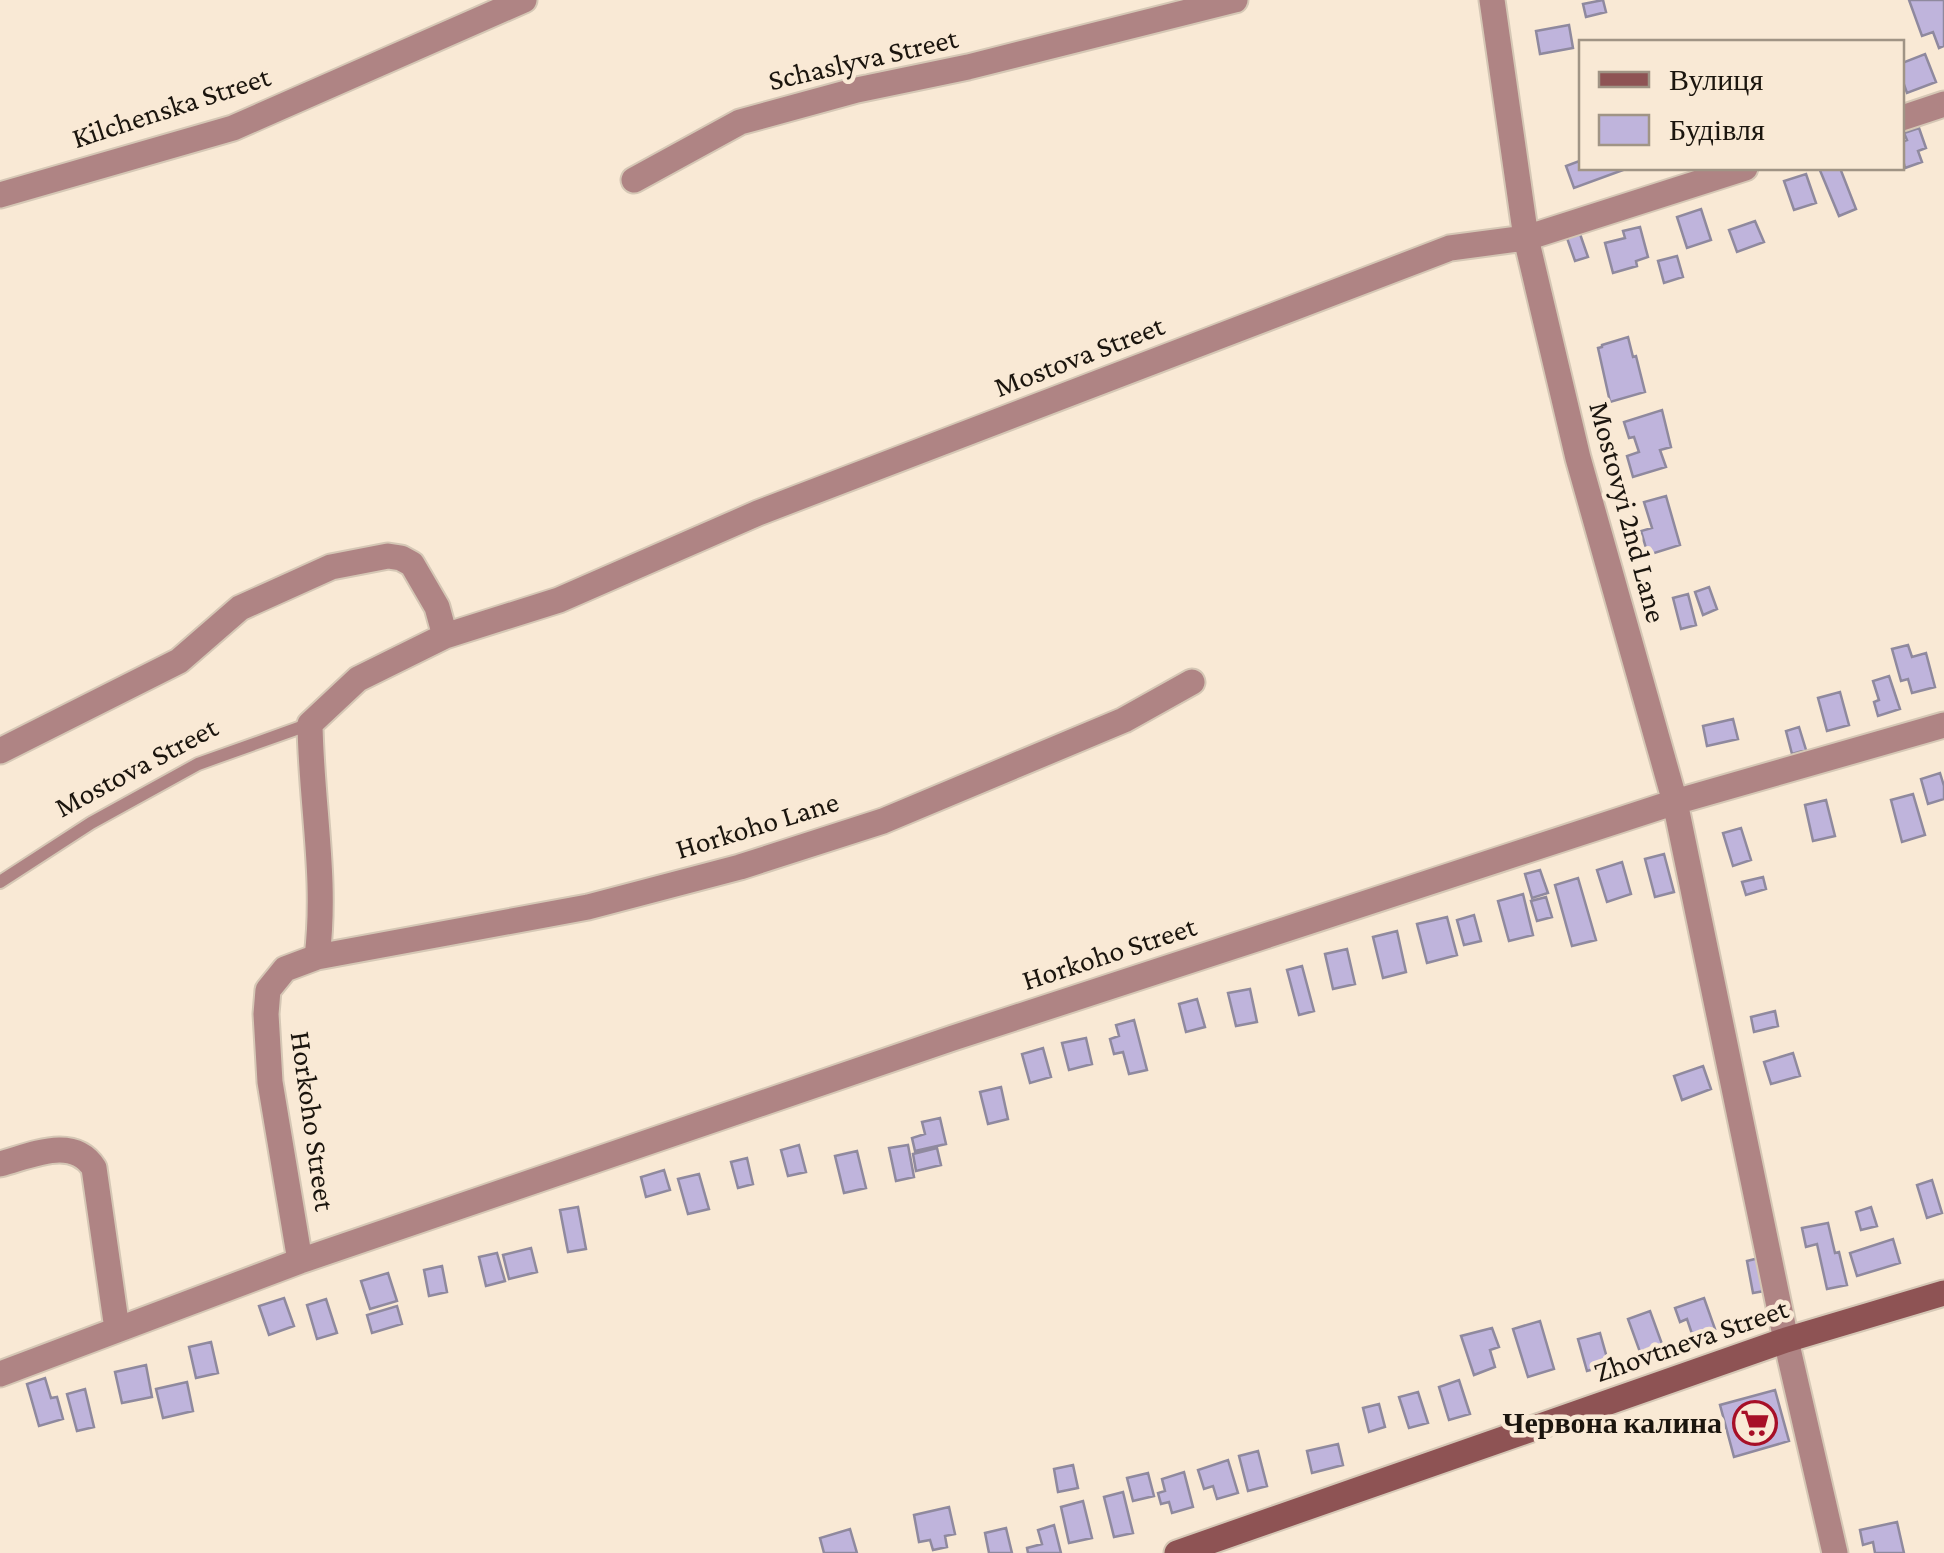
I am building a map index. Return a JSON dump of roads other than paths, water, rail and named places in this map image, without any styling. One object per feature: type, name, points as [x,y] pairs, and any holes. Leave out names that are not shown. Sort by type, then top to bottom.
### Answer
[{"type":"street","name":"Kilchenska Street","points":[[0,195],[233,128],[524,0]]},
{"type":"street","name":"Schaslyva Street","points":[[634,180],[740,122],[857,90],[968,68],[1235,0]]},
{"type":"street","name":"Mostovyi 2nd Lane","points":[[1492,0],[1526,238],[1578,458],[1675,802],[1786,1340],[1835,1553]]},
{"type":"street","points":[[1904,117],[1944,104]]},
{"type":"street","name":"Mostova Street","points":[[310,724],[358,679],[445,636],[559,600],[758,513],[1450,248],[1526,238],[1739,170]]},
{"type":"street","points":[[0,751],[180,661],[240,608],[331,567],[388,556],[412,564],[437,606],[445,636]]},
{"type":"street","name":"Horkoho Lane","points":[[316,957],[588,906],[740,867],[883,821],[1124,720],[1192,682]]},
{"type":"street","points":[[310,724],[321,878],[316,957]]},
{"type":"street","name":"Horkoho Street","points":[[0,1374],[300,1261],[953,1038],[1675,802],[1944,725]]},
{"type":"street","name":"Horkoho Street","points":[[300,1261],[270,1082],[266,1014],[268,990],[285,969],[316,957]]},
{"type":"street","points":[[0,1164],[62,1148],[88,1158],[94,1168],[117,1329]]},
{"type":"street","name":"Zhovtneva Street","points":[[1177,1553],[1786,1340],[1944,1293]]},
{"type":"lane","name":"Mostova Street","points":[[0,882],[91,823],[198,764],[310,724]]},
{"type":"place","name":"Червона калина","points":[[1755,1423]]}]
